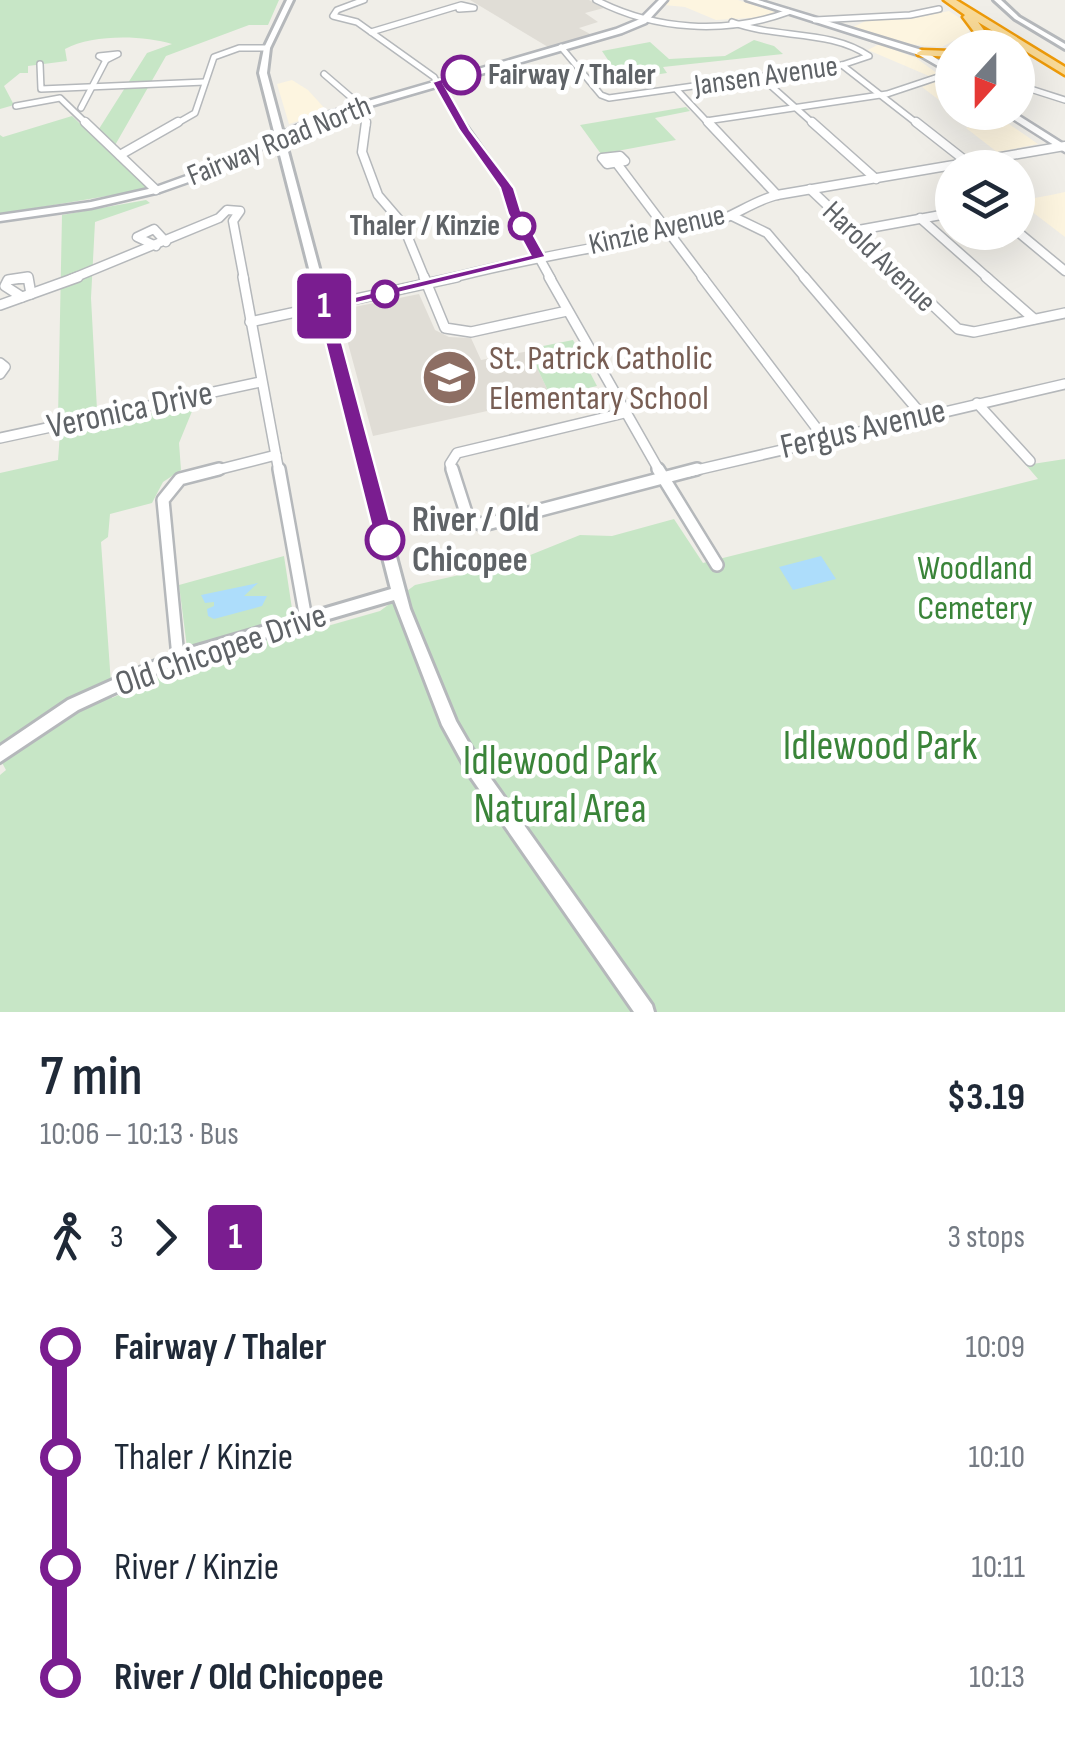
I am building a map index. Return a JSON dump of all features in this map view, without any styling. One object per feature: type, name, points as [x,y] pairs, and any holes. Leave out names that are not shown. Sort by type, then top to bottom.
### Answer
[{"type":"highway","points":[[956,1],[980,30]]},
{"type":"highway","points":[[956,1],[1065,60]]},
{"type":"highway","points":[[956,1],[1065,74]]},
{"type":"highway","points":[[916,51],[935,61]]},
{"type":"highway","points":[[1035,63],[1065,74]]},
{"type":"main road","points":[[643,21],[661,0]]},
{"type":"main road","points":[[750,0],[916,51],[935,61]]},
{"type":"main road","name":"Fairway Road North","points":[[0,218],[156,190],[193,178],[281,136],[360,105],[643,21]]},
{"type":"main road","points":[[1032,130],[1062,149]]},
{"type":"street","points":[[290,0],[267,48],[263,73],[398,593],[450,725],[476,771],[645,1012]]},
{"type":"street","points":[[364,0],[333,13],[338,19],[357,22],[438,82],[465,130],[507,188],[515,214],[567,311],[661,478],[717,565]]},
{"type":"street","points":[[596,0],[643,21],[769,20],[788,12]]},
{"type":"street","points":[[997,0],[1017,18],[1065,47]]},
{"type":"street","points":[[370,32],[458,9]]},
{"type":"street","points":[[815,20],[910,16],[939,9]]},
{"type":"street","name":"Jansen Avenue","points":[[561,47],[608,98],[842,65],[867,58],[866,52],[732,22]]},
{"type":"street","points":[[120,156],[195,113],[214,57],[223,51],[267,48]]},
{"type":"street","points":[[81,108],[106,60]]},
{"type":"street","points":[[40,64],[42,89],[206,82]]},
{"type":"street","points":[[842,65],[951,150]]},
{"type":"street","points":[[706,121],[880,95],[935,70]]},
{"type":"street","points":[[324,74],[360,105],[368,127],[362,152],[378,195],[402,222],[442,324],[457,332],[567,311]]},
{"type":"street","points":[[760,76],[876,179]]},
{"type":"street","points":[[676,89],[777,195]]},
{"type":"street","points":[[1035,90],[1065,100]]},
{"type":"street","points":[[16,106],[60,98],[156,190]]},
{"type":"street","name":"Kinzie Avenue","points":[[1035,153],[1062,149]]},
{"type":"street","points":[[618,165],[824,438]]},
{"type":"street","name":"Kinzie Avenue","points":[[250,322],[732,216],[753,201],[777,195],[935,168]]},
{"type":"street","name":"Harold Avenue","points":[[810,189],[958,330],[974,332],[1065,312]]},
{"type":"street","points":[[853,232],[935,215]]},
{"type":"street","points":[[732,216],[766,233],[922,415]]},
{"type":"street","name":"Veronica Drive","points":[[0,305],[219,218],[232,220],[306,619]]},
{"type":"street","points":[[920,218],[1034,319]]},
{"type":"street","points":[[1035,246],[1065,271]]},
{"type":"street","points":[[0,363],[5,367],[0,374]]},
{"type":"street","name":"Veronica Drive","points":[[0,438],[260,382]]},
{"type":"street","name":"Fergus Avenue","points":[[624,413],[457,454],[450,464],[468,518],[483,525],[824,438],[1065,384]]},
{"type":"street","points":[[977,403],[1030,461]]},
{"type":"street","points":[[178,656],[163,500],[180,479],[276,456]]},
{"type":"street","name":"Old Chicopee Drive","points":[[0,755],[73,705],[178,656],[398,593]]},
{"type":"shaded area","points":[[470,0],[589,0],[604,8],[585,13],[598,22],[579,28],[592,35],[548,47]]},
{"type":"shaded area","points":[[668,0],[738,0],[778,13],[716,20],[685,7],[664,5]]},
{"type":"shaded area","points":[[949,11],[969,24],[969,30],[935,30],[935,46],[906,44],[853,27],[870,19],[920,17]]},
{"type":"shaded area","points":[[879,44],[916,58],[935,72],[935,82],[929,76],[868,50]]},
{"type":"shaded area","points":[[292,80],[308,90],[328,112],[289,124],[277,84]]},
{"type":"shaded area","points":[[935,82],[935,97],[922,87]]},
{"type":"shaded area","points":[[969,130],[1018,130],[1038,144],[1007,150],[994,150]]},
{"type":"shaded area","points":[[1065,192],[1065,237],[1035,214],[1035,198]]},
{"type":"shaded area","name":"St. Patrick Catholic Elementary School","points":[[419,294],[435,330],[449,337],[471,338],[481,360],[529,351],[551,397],[373,436],[339,310]]},
{"type":"green space","points":[[0,0],[279,0],[268,25],[249,25],[166,56],[114,147],[97,132],[147,53],[172,44],[118,38],[76,44],[65,49],[67,61],[28,66],[28,73],[20,73],[4,86],[14,105],[0,109]]},
{"type":"green space","points":[[754,40],[774,46],[783,54],[663,67],[667,73],[627,79],[615,66],[587,70],[582,64],[608,60],[602,51],[650,42],[669,59],[725,56]]},
{"type":"green space","points":[[686,107],[690,111],[655,118],[676,140],[601,154],[580,125]]},
{"type":"green space","points":[[72,116],[149,189],[0,214],[0,135]]},
{"type":"green space","points":[[146,200],[150,203],[95,222],[91,298],[97,410],[58,418],[62,215]]},
{"type":"green space","points":[[573,340],[597,386],[551,397],[528,349]]},
{"type":"green space","name":"Idlewood Park Natural Area","points":[[195,404],[179,443],[181,470],[163,482],[152,503],[110,514],[108,537],[101,542],[112,698],[189,663],[179,585],[284,556],[296,635],[380,611],[415,585],[508,564],[580,535],[612,536],[674,519],[703,563],[1038,479],[1026,465],[1065,459],[1065,1012],[0,1012],[0,775],[6,770],[0,759],[0,473],[58,460],[60,433]]},
{"type":"water","points":[[821,556],[836,579],[793,590],[779,567]]},
{"type":"water","points":[[258,583],[244,596],[267,596],[262,606],[214,619],[208,616],[207,609],[214,602],[205,603],[201,595]]},
{"type":"bus line","name":"1","points":[[385,540],[324,306],[539,257],[515,214],[507,188],[465,130],[438,82],[461,75]]},
{"type":"place","name":"Fairway / Thaler","points":[[461,75]]},
{"type":"place","name":"Thaler / Kinzie","points":[[522,226]]},
{"type":"place","name":"St. Patrick Catholic Elementary School","points":[[450,378]]},
{"type":"place","name":"River / Old Chicopee","points":[[385,540]]},
{"type":"park label","name":"Woodland Cemetery","points":[[975,588]]},
{"type":"park label","name":"Idlewood Park","points":[[880,746]]}]
